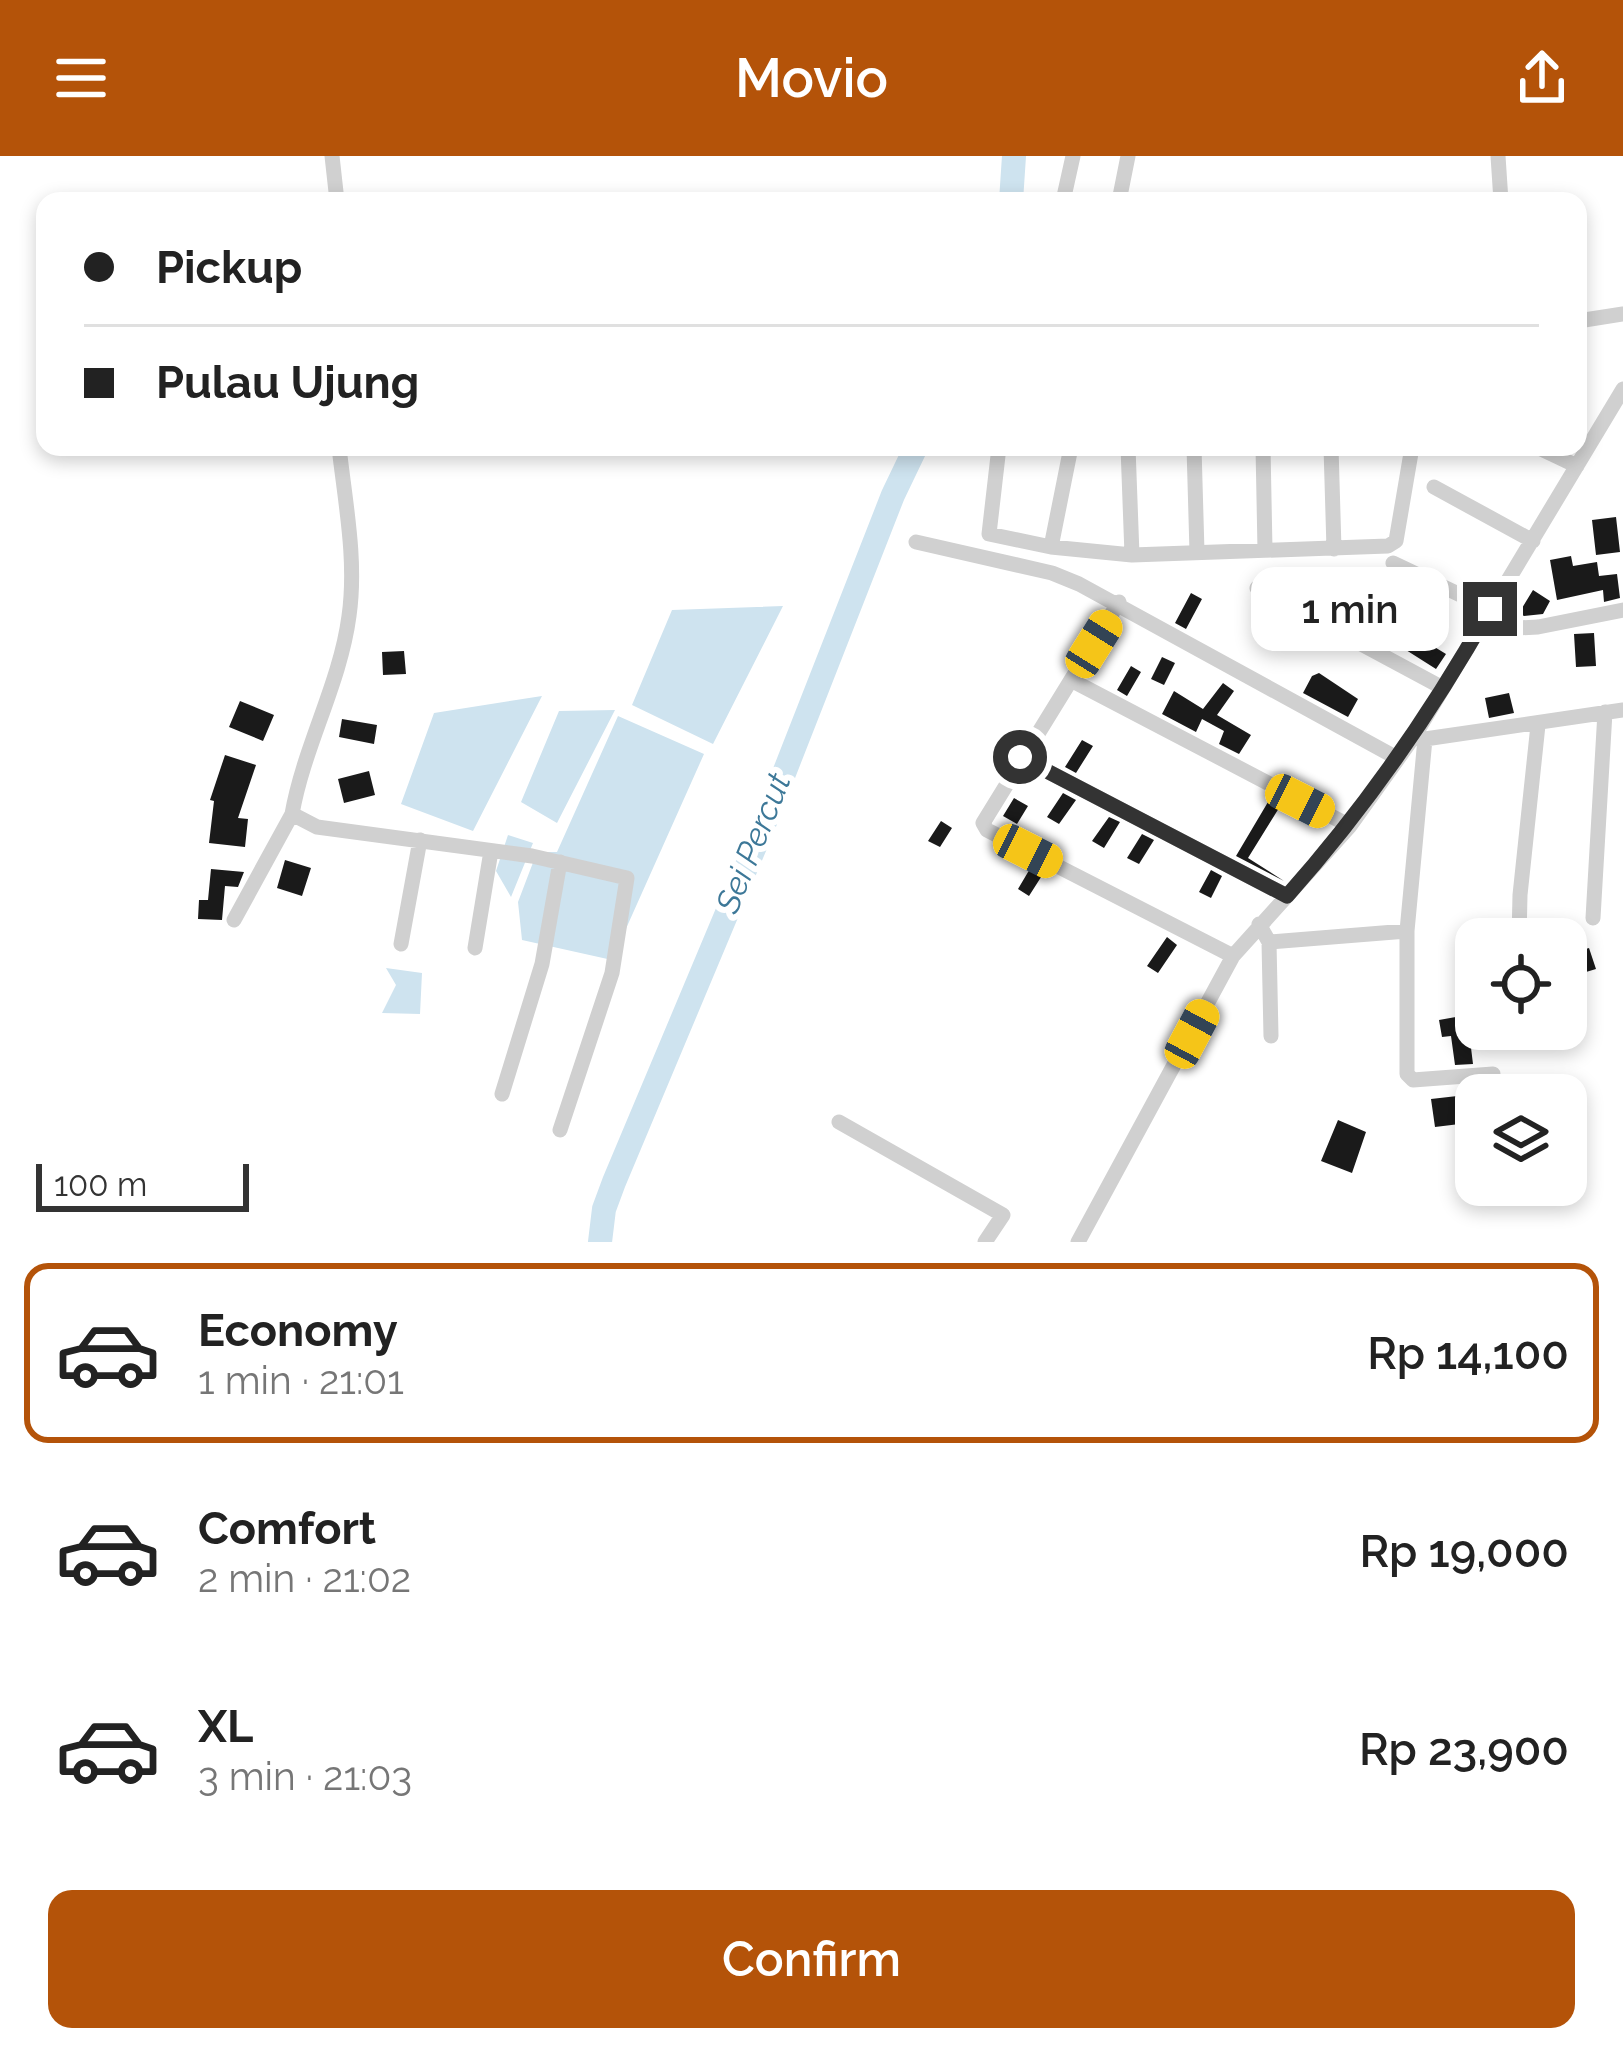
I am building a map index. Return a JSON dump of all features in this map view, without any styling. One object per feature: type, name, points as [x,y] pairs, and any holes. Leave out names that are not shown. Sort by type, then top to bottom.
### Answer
[{"type":"street","points":[[332,156],[336,192]]},
{"type":"street","points":[[1066,192],[1073,156]]},
{"type":"street","points":[[1121,192],[1128,156]]},
{"type":"street","points":[[1498,156],[1500,192]]},
{"type":"street","points":[[1587,320],[1623,314]]},
{"type":"street","points":[[1587,449],[1623,389]]},
{"type":"street","points":[[234,920],[292,814],[299,774],[349,617],[352,574],[340,456]]},
{"type":"street","points":[[999,456],[989,534],[1051,548],[1132,555],[1388,546],[1396,541],[1410,456]]},
{"type":"street","points":[[1051,548],[1069,456]]},
{"type":"street","points":[[1128,456],[1132,555]]},
{"type":"street","points":[[1195,456],[1198,552]]},
{"type":"street","points":[[1263,456],[1265,550]]},
{"type":"street","points":[[1331,456],[1334,549]]},
{"type":"street","points":[[1556,456],[1577,466]]},
{"type":"street","points":[[1455,1077],[1413,1080],[1408,1076],[1407,931],[1420,737],[1443,688],[1583,456]]},
{"type":"street","points":[[1434,487],[1533,541]]},
{"type":"street","points":[[916,542],[1052,573],[1119,602],[1397,758]]},
{"type":"street","points":[[1394,563],[1490,609]]},
{"type":"street","points":[[1257,588],[1443,688]]},
{"type":"street","points":[[1119,602],[983,818],[987,830],[1233,956]]},
{"type":"street","points":[[1478,630],[1538,627],[1623,610]]},
{"type":"street","points":[[1071,680],[1350,826]]},
{"type":"street","points":[[1078,1242],[1233,956],[1350,826],[1397,758],[1420,737],[1538,725],[1614,711],[1593,918]]},
{"type":"street","points":[[1520,918],[1538,725]]},
{"type":"street","points":[[1020,757],[1287,896]]},
{"type":"street","points":[[292,814],[317,827],[491,850],[627,878],[612,973],[560,1130]]},
{"type":"street","points":[[401,944],[420,840]]},
{"type":"street","points":[[475,948],[491,850]]},
{"type":"street","points":[[502,1094],[542,964],[560,862]]},
{"type":"street","points":[[1259,924],[1270,942],[1271,1036]]},
{"type":"street","points":[[1270,942],[1407,931]]},
{"type":"street","points":[[839,1122],[1003,1215],[985,1242]]},
{"type":"water","points":[[783,606],[713,744],[632,705],[672,610]]},
{"type":"water","points":[[542,696],[473,831],[401,804],[434,713]]},
{"type":"water","points":[[615,710],[557,823],[521,802],[559,711]]},
{"type":"water","points":[[618,716],[704,754],[612,960],[522,940],[518,902],[537,852],[557,852]]},
{"type":"water","points":[[508,835],[533,843],[511,897],[496,871]]},
{"type":"water","points":[[386,968],[422,973],[420,1014],[382,1013],[396,985]]},
{"type":"building","points":[[1616,517],[1620,552],[1596,555],[1592,520]]},
{"type":"building","points":[[1571,556],[1573,566],[1597,562],[1599,576],[1617,574],[1620,598],[1604,602],[1603,590],[1557,600],[1550,560]]},
{"type":"building","points":[[1401,580],[1413,586],[1382,641],[1314,605],[1327,586],[1347,597],[1351,590],[1383,609]]},
{"type":"building","points":[[1533,590],[1550,601],[1543,614],[1524,616],[1519,613]]},
{"type":"building","points":[[1191,593],[1202,599],[1186,629],[1175,623]]},
{"type":"building","points":[[1594,633],[1596,666],[1576,667],[1574,634]]},
{"type":"building","points":[[1415,635],[1446,654],[1436,669],[1406,650]]},
{"type":"building","points":[[404,651],[406,674],[383,675],[382,652]]},
{"type":"building","points":[[1162,657],[1175,663],[1164,685],[1151,679]]},
{"type":"building","points":[[1131,666],[1141,672],[1127,696],[1117,690]]},
{"type":"building","points":[[1319,673],[1358,699],[1348,717],[1303,693]]},
{"type":"building","points":[[1223,683],[1234,691],[1217,715],[1251,735],[1239,754],[1219,744],[1224,731],[1202,719],[1196,732],[1162,714],[1174,691],[1203,709]]},
{"type":"building","points":[[1509,693],[1514,713],[1489,718],[1485,698]]},
{"type":"building","points":[[240,701],[274,715],[263,741],[229,727]]},
{"type":"building","points":[[342,719],[377,725],[374,744],[339,737]]},
{"type":"building","points":[[1082,740],[1093,746],[1076,773],[1065,767]]},
{"type":"building","points":[[225,755],[256,765],[238,818],[248,819],[245,847],[209,843],[214,801],[210,800]]},
{"type":"building","points":[[369,771],[375,795],[344,803],[338,779]]},
{"type":"building","points":[[1063,793],[1076,800],[1059,824],[1047,817]]},
{"type":"building","points":[[1014,798],[1028,806],[1017,824],[1003,816]]},
{"type":"building","points":[[1268,802],[1279,808],[1248,858],[1284,881],[1236,856]]},
{"type":"building","points":[[1109,817],[1120,822],[1104,848],[1092,841]]},
{"type":"building","points":[[941,821],[952,828],[940,847],[928,841]]},
{"type":"building","points":[[1142,834],[1154,840],[1139,864],[1127,858]]},
{"type":"building","points":[[285,860],[311,868],[302,896],[277,888]]},
{"type":"building","points":[[1031,867],[1043,874],[1029,896],[1018,889]]},
{"type":"building","points":[[211,869],[244,872],[238,887],[225,886],[222,920],[198,919],[199,900],[208,900]]},
{"type":"building","points":[[1211,870],[1222,876],[1211,898],[1199,892]]},
{"type":"building","points":[[1167,937],[1177,945],[1158,973],[1147,966]]},
{"type":"building","points":[[1587,949],[1596,969],[1587,972]]},
{"type":"building","points":[[1455,1017],[1455,1050],[1471,1050],[1473,1064],[1455,1065],[1451,1036],[1442,1037],[1439,1020]]},
{"type":"building","points":[[1455,1096],[1455,1125],[1435,1127],[1431,1099]]},
{"type":"building","points":[[1338,1120],[1366,1132],[1352,1173],[1321,1161]]},
{"type":"waterway","name":"Sei Percut","points":[[1012,192],[1014,156]]},
{"type":"waterway","name":"Sei Percut","points":[[600,1242],[604,1209],[614,1182],[912,456]]},
{"type":"route","points":[[1020,757],[1287,896],[1350,826],[1415,735],[1490,609]]}]
